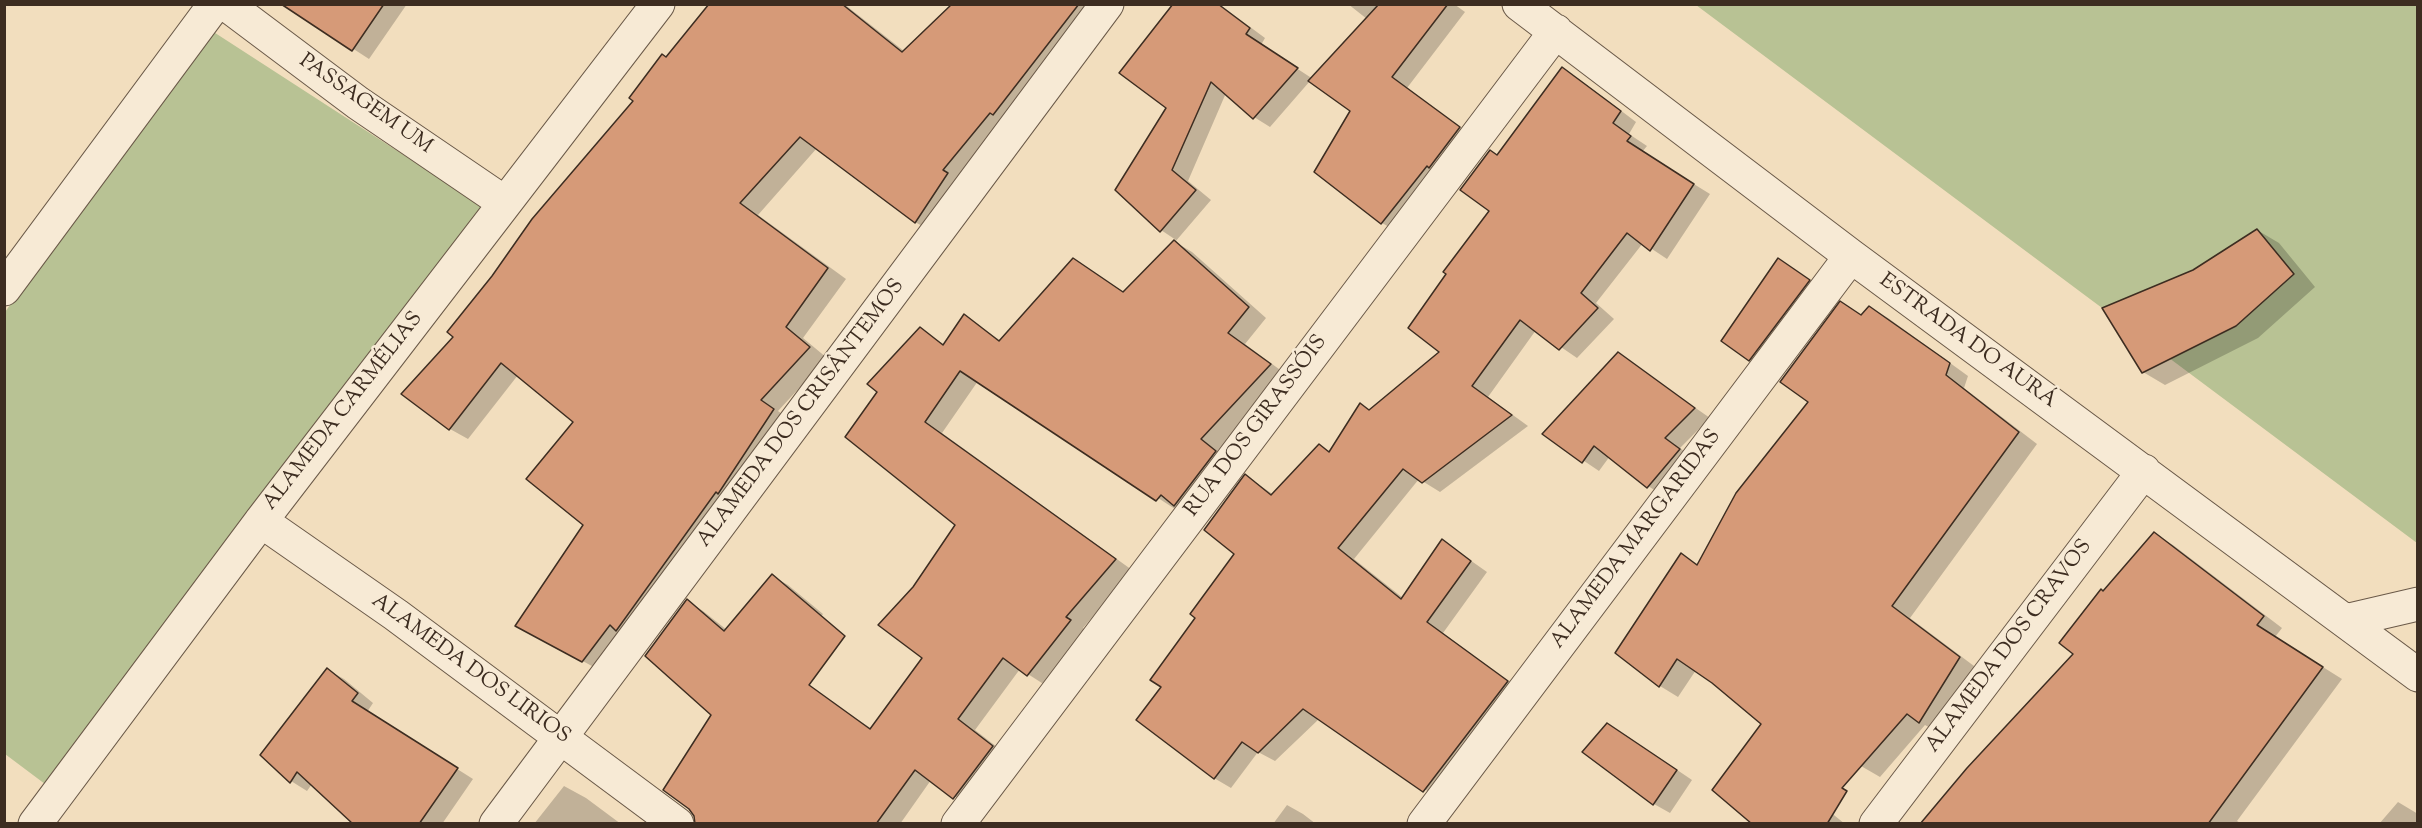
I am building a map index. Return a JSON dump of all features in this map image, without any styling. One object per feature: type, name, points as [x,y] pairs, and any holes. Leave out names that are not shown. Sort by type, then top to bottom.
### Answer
[{"type":"street","points":[[4,289],[215,4]]},
{"type":"street","name":"PASSAGEM UM","points":[[226,4],[358,103],[505,203]]},
{"type":"street","name":"ALAMEDA CARMÉLIAS","points":[[34,824],[261,521],[658,4]]},
{"type":"street","name":"ALAMEDA DOS CRISÂNTEMOS","points":[[496,824],[1107,4]]},
{"type":"street","name":"ESTRADA DO AURÁ","points":[[1519,4],[1851,256],[2418,675]]},
{"type":"street","name":"RUA DOS GIRASSÓIS","points":[[958,824],[1556,31]]},
{"type":"street","name":"ALAMEDA MARGARIDAS","points":[[1424,824],[1851,256]]},
{"type":"street","name":"ALAMEDA DOS CRAVOS","points":[[1887,820],[2144,471]]},
{"type":"street","name":"ALAMEDA DOS LIRIOS","points":[[261,521],[396,615],[677,824]]},
{"type":"street","points":[[2344,621],[2418,604]]},
{"type":"green space","points":[[1696,5],[2417,5],[2417,543]]},
{"type":"green space","points":[[209,29],[484,207],[45,784],[5,754],[5,312]]},
{"type":"building","points":[[281,4],[384,4],[352,51]]},
{"type":"building","points":[[709,4],[842,4],[902,52],[952,4],[1079,4],[993,115],[990,113],[943,170],[948,173],[915,223],[800,137],[740,203],[828,268],[786,327],[810,347],[761,400],[774,409],[718,494],[716,492],[616,631],[610,625],[582,662],[515,626],[583,525],[526,479],[573,422],[501,363],[449,430],[401,394],[453,337],[447,332],[492,276],[532,219],[633,101],[629,98],[662,54],[666,57]]},
{"type":"building","points":[[1173,4],[1218,4],[1250,28],[1246,34],[1298,68],[1253,119],[1211,82],[1172,170],[1196,190],[1160,232],[1115,190],[1166,108],[1119,73]]},
{"type":"building","points":[[1379,4],[1448,4],[1392,77],[1460,127],[1429,168],[1427,166],[1381,224],[1314,172],[1350,111],[1308,81]]},
{"type":"building","points":[[1562,67],[1621,111],[1613,123],[1631,136],[1627,141],[1694,184],[1650,251],[1627,233],[1581,293],[1598,308],[1559,350],[1520,320],[1472,386],[1512,415],[1422,483],[1403,469],[1338,548],[1401,599],[1442,539],[1471,561],[1427,622],[1508,681],[1423,792],[1303,709],[1258,753],[1242,742],[1214,779],[1136,720],[1161,687],[1150,680],[1195,618],[1190,614],[1234,554],[1204,530],[1245,474],[1271,495],[1319,444],[1329,452],[1360,403],[1369,410],[1439,352],[1408,328],[1446,274],[1443,272],[1489,211],[1460,190],[1490,150],[1497,155]]},
{"type":"building","points":[[2257,229],[2294,274],[2236,326],[2142,373],[2102,308],[2193,270]]},
{"type":"building","points":[[1174,240],[1249,307],[1228,333],[1271,364],[1201,439],[1216,451],[1174,506],[1161,495],[1156,501],[960,371],[925,422],[1116,559],[1066,617],[1071,620],[1027,676],[1003,658],[958,719],[993,746],[953,799],[915,770],[876,824],[695,824],[694,816],[689,809],[663,790],[711,715],[645,656],[687,599],[724,631],[772,574],[845,636],[809,685],[870,729],[922,658],[878,625],[913,587],[955,525],[845,437],[877,392],[867,384],[920,327],[943,345],[964,314],[999,341],[1073,258],[1123,292]]},
{"type":"building","points":[[1778,258],[1810,280],[1749,361],[1721,341]]},
{"type":"building","points":[[1840,301],[1861,315],[1869,306],[1950,363],[1946,375],[2019,432],[1892,606],[1960,657],[1919,723],[1907,714],[1842,788],[1847,791],[1827,824],[1752,824],[1712,790],[1761,724],[1712,683],[1677,659],[1659,687],[1615,653],[1681,553],[1697,565],[1736,493],[1808,402],[1780,382]]},
{"type":"building","points":[[1618,352],[1695,408],[1665,438],[1680,449],[1647,488],[1594,446],[1582,463],[1542,434]]},
{"type":"building","points":[[2154,532],[2264,616],[2257,625],[2323,667],[2208,824],[1920,824],[1967,768],[2073,654],[2059,643],[2101,589],[2103,591]]},
{"type":"building","points":[[327,668],[358,693],[352,701],[458,768],[419,824],[353,824],[297,772],[290,783],[260,755]]},
{"type":"building","points":[[1607,723],[1677,770],[1653,805],[1582,752]]}]
